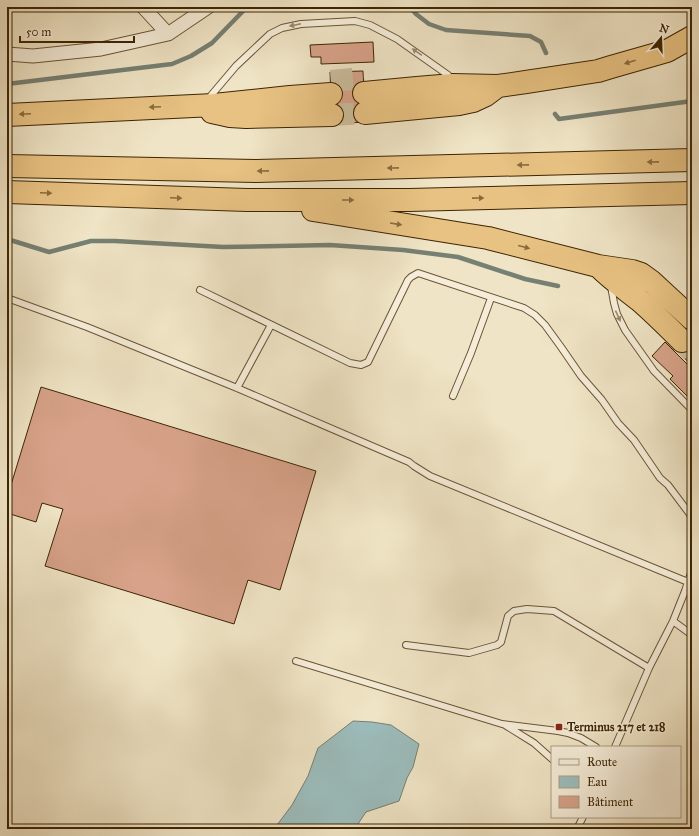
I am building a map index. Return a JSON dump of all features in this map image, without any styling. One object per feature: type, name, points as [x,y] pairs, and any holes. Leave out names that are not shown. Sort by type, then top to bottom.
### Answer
[{"type":"highway","points":[[498,86],[476,76],[403,76],[365,97],[458,95],[498,86],[598,71],[666,51],[692,37]]},
{"type":"highway","points":[[7,115],[173,106],[201,102],[245,109],[331,99]]},
{"type":"highway","points":[[7,166],[256,171],[692,160]]},
{"type":"highway","points":[[7,192],[247,200],[409,200],[692,192]]},
{"type":"highway","points":[[247,200],[488,238],[604,272],[637,285],[650,295],[688,331]]},
{"type":"highway","points":[[604,272],[623,261],[643,264],[653,269],[692,305]]},
{"type":"street","points":[[143,7],[168,34]]},
{"type":"street","points":[[7,54],[33,56],[101,49],[168,34],[208,7]]},
{"type":"lane","points":[[201,102],[270,34],[282,28],[301,24],[355,21],[370,25],[397,39],[448,75]]},
{"type":"lane","points":[[604,272],[617,314],[625,330],[654,371],[692,410]]},
{"type":"lane","points":[[200,290],[350,362],[361,365],[368,362],[411,276],[418,273],[524,308],[540,320],[562,347],[581,376],[602,400],[618,423],[634,440],[660,478],[668,485],[692,517]]},
{"type":"lane","points":[[7,298],[87,327],[237,388],[409,462],[430,476],[688,582]]},
{"type":"lane","points":[[453,396],[491,298]]},
{"type":"lane","points":[[237,388],[271,325]]},
{"type":"lane","points":[[615,746],[649,668],[673,620],[692,570]]},
{"type":"lane","points":[[406,645],[469,653],[497,645],[501,642],[508,616],[514,611],[527,609],[554,611],[649,668]]},
{"type":"lane","points":[[673,620],[692,635]]},
{"type":"lane","points":[[296,661],[502,724],[568,733],[581,738],[594,746]]},
{"type":"lane","points":[[502,724],[534,743],[551,758]]},
{"type":"lane","points":[[577,829],[582,818]]},
{"type":"water","points":[[353,721],[391,725],[419,744],[413,767],[407,778],[399,801],[366,812],[356,827],[349,829],[283,829],[277,825],[292,805],[308,776],[318,748]]},
{"type":"building","points":[[373,42],[374,62],[321,64],[321,57],[311,57],[310,45]]},
{"type":"building","points":[[363,71],[366,122],[332,124],[330,72]]},
{"type":"building","points":[[692,331],[692,366],[675,348]]},
{"type":"building","points":[[665,342],[692,369],[692,401],[670,379],[673,376],[652,356]]},
{"type":"building","points":[[41,387],[316,471],[280,590],[248,580],[234,624],[45,566],[63,509],[42,503],[36,522],[7,513],[7,498]]},
{"type":"waterway","points":[[7,84],[172,64],[191,56],[212,43],[247,7]]},
{"type":"waterway","points":[[410,7],[416,14],[429,24],[446,30],[530,36],[541,42],[546,53]]},
{"type":"waterway","points":[[555,114],[559,119],[692,101]]},
{"type":"waterway","points":[[7,239],[49,252],[91,241],[223,247],[330,245],[403,250],[458,257],[525,279],[558,286]]},
{"type":"tunnel","points":[[331,81],[364,78]]},
{"type":"tunnel","points":[[332,115],[365,113]]},
{"type":"tunnel","points":[[682,341],[692,352]]},
{"type":"place","name":"Terminus 217 et 218","points":[[559,727]]}]
